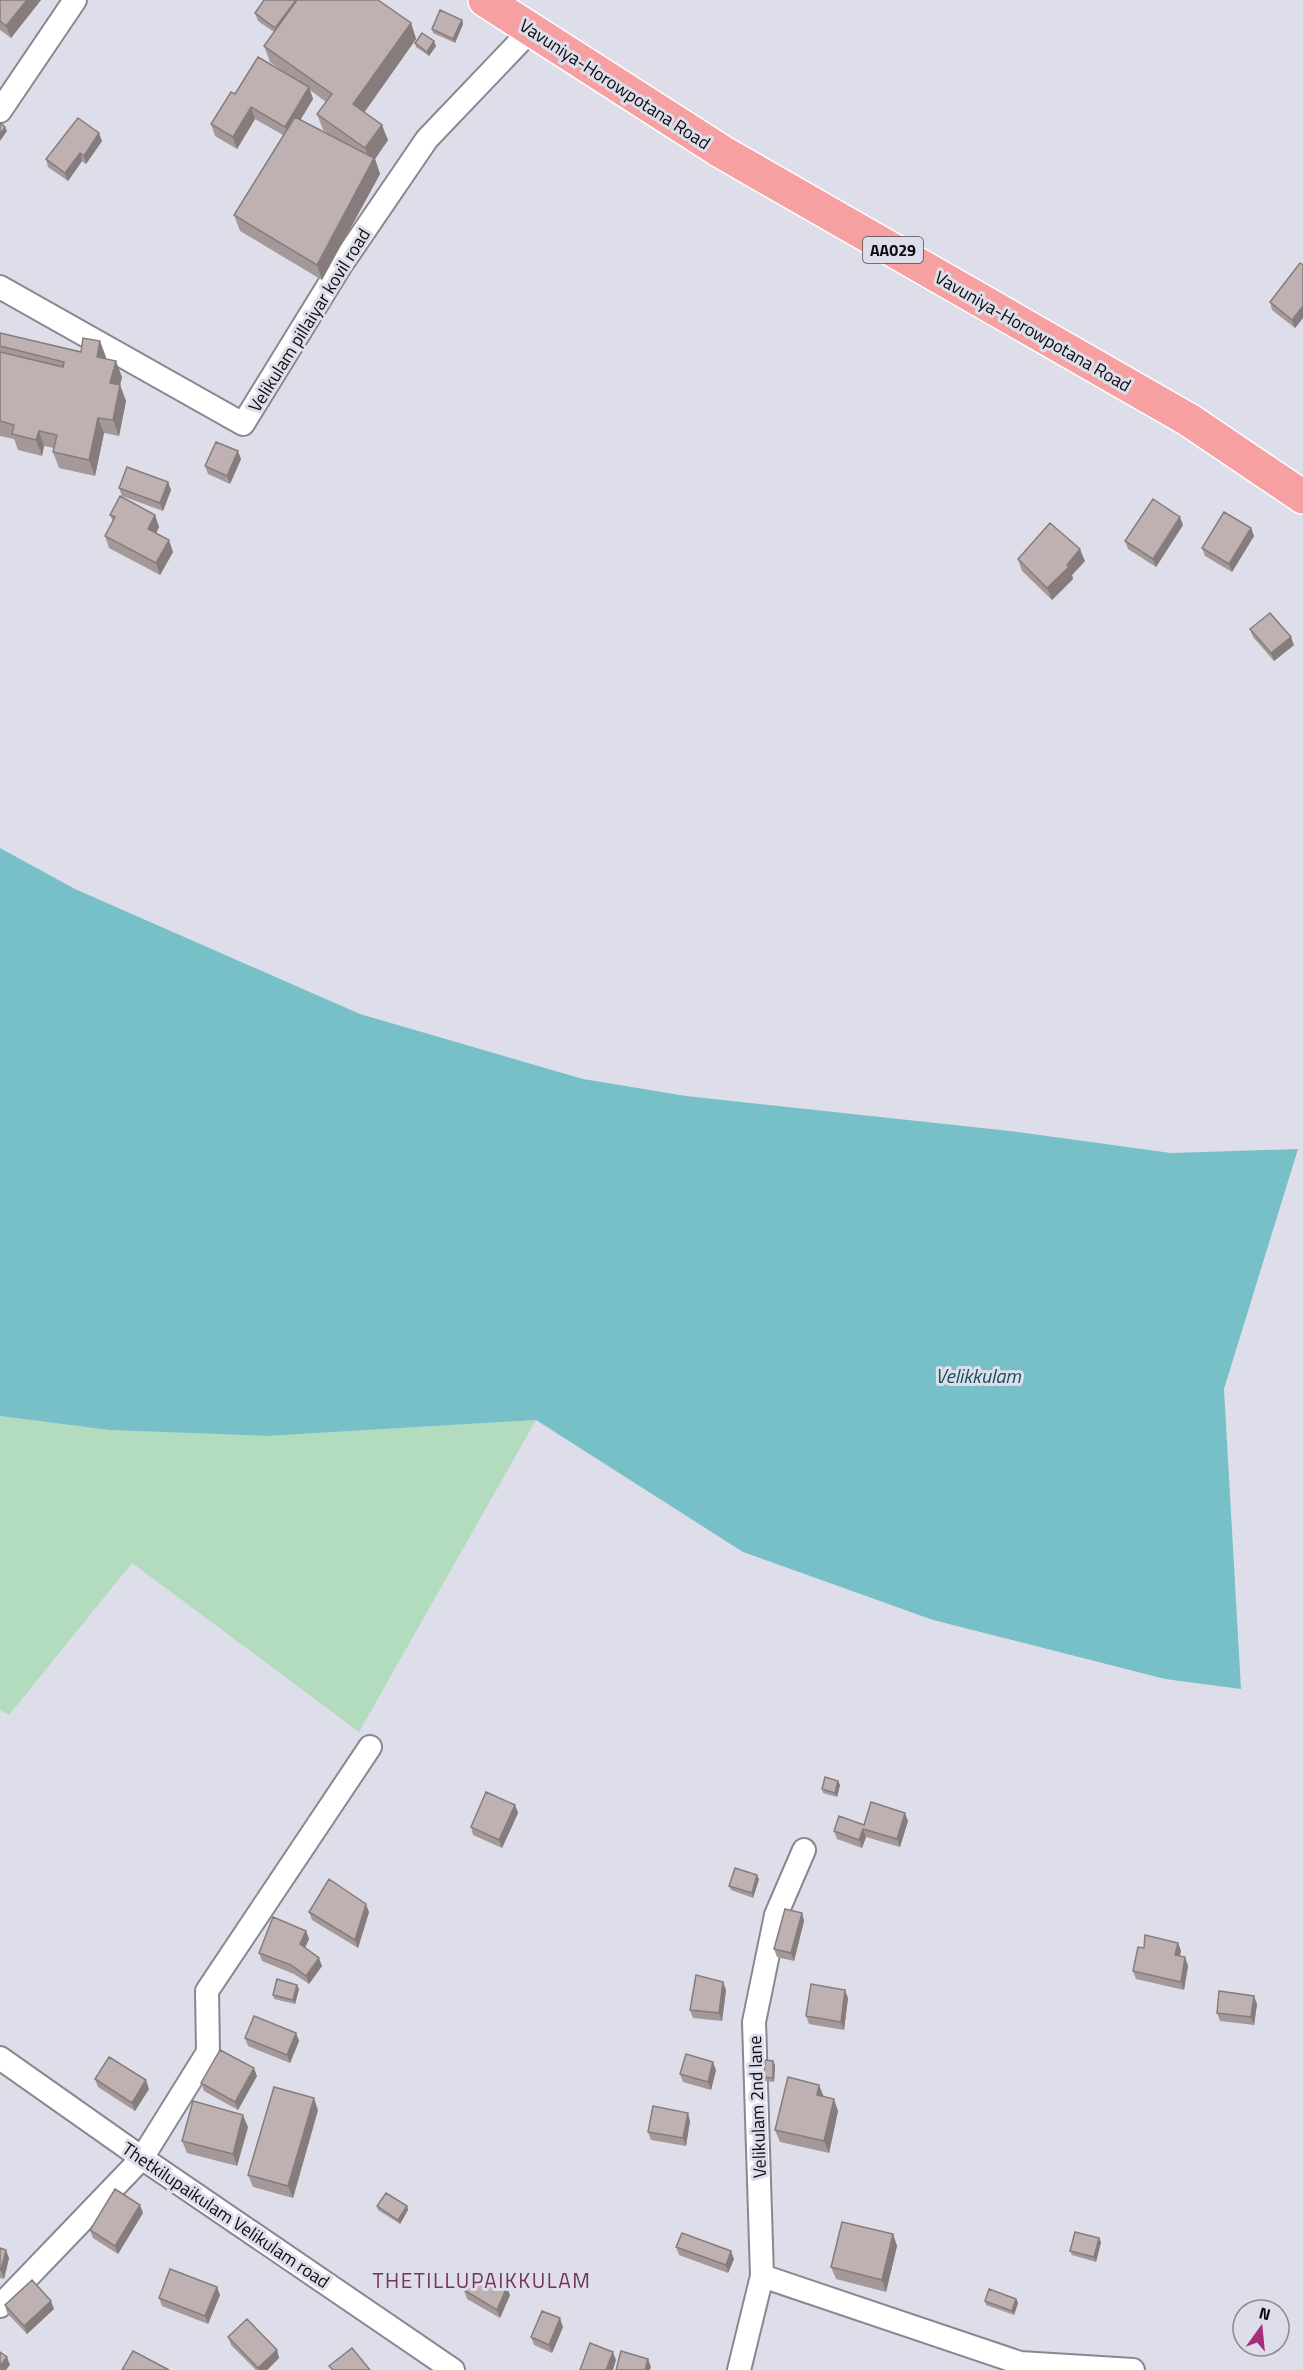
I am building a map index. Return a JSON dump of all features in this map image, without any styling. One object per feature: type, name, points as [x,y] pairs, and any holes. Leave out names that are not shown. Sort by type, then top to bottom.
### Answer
[{"type":"highway","name":"Vavuniya-Horowpotana Road","points":[[485,0],[722,152],[1189,420],[1303,497]]},
{"type":"street","points":[[0,111],[75,0]]},
{"type":"street","name":"Velikulam pillaiyar kovil road","points":[[0,287],[243,424],[341,265],[427,139],[531,30]]},
{"type":"street","points":[[0,2306],[142,2158],[208,2052],[207,1991],[370,1748]]},
{"type":"street","name":"Velikulam 2nd lane","points":[[739,2370],[762,2276],[754,2022],[776,1915],[804,1850]]},
{"type":"street","name":"Thetkilupaikulam Velikulam road","points":[[0,2058],[142,2158],[453,2370]]},
{"type":"street","points":[[762,2276],[1020,2363],[1132,2370]]},
{"type":"green space","points":[[0,1416],[109,1430],[267,1436],[536,1420],[359,1732],[132,1563],[9,1715],[0,1710]]},
{"type":"water","name":"Velikkulam","points":[[0,848],[75,889],[360,1014],[583,1079],[686,1096],[1010,1131],[1171,1153],[1298,1149],[1224,1389],[1241,1689],[1165,1679],[933,1620],[743,1552],[536,1420],[267,1436],[109,1430],[0,1416]]},
{"type":"building","points":[[0,0],[27,0],[6,26],[0,21]]},
{"type":"building","points":[[264,0],[296,0],[275,28],[255,13]]},
{"type":"building","points":[[297,0],[378,0],[411,23],[353,104],[382,125],[365,148],[317,114],[332,94],[264,46]]},
{"type":"building","points":[[440,10],[462,20],[453,39],[432,29]]},
{"type":"building","points":[[422,33],[434,41],[427,52],[415,43]]},
{"type":"building","points":[[258,57],[309,87],[285,127],[251,107],[233,137],[211,124],[231,92],[235,94]]},
{"type":"building","points":[[295,117],[374,158],[317,265],[234,215]]},
{"type":"building","points":[[78,118],[99,133],[84,156],[80,153],[65,173],[46,159]]},
{"type":"building","points":[[0,123],[5,127],[0,135]]},
{"type":"building","points":[[1300,263],[1303,265],[1303,306],[1292,320],[1270,302]]},
{"type":"building","points":[[0,333],[81,352],[83,338],[100,341],[97,357],[116,361],[110,383],[120,385],[113,420],[98,418],[89,460],[53,452],[57,435],[39,431],[36,440],[12,434],[14,425],[0,421],[0,352],[63,367],[64,362],[0,346]]},
{"type":"building","points":[[216,442],[238,451],[227,476],[205,466]]},
{"type":"building","points":[[127,467],[168,482],[160,503],[119,488]]},
{"type":"building","points":[[120,496],[155,515],[148,529],[169,540],[156,563],[105,536],[115,517],[110,515]]},
{"type":"building","points":[[1153,499],[1180,517],[1153,559],[1125,541]]},
{"type":"building","points":[[1224,512],[1251,528],[1229,564],[1202,548]]},
{"type":"building","points":[[1050,523],[1080,549],[1067,565],[1069,567],[1047,588],[1018,559]]},
{"type":"building","points":[[1270,613],[1291,637],[1271,653],[1250,629]]},
{"type":"building","points":[[825,1777],[838,1781],[835,1793],[822,1789]]},
{"type":"building","points":[[486,1792],[515,1805],[499,1840],[471,1827]]},
{"type":"building","points":[[871,1802],[905,1813],[897,1839],[863,1829],[859,1840],[834,1831],[839,1816],[864,1825]]},
{"type":"building","points":[[735,1868],[757,1875],[752,1893],[729,1886]]},
{"type":"building","points":[[329,1879],[366,1904],[355,1940],[309,1912]]},
{"type":"building","points":[[785,1909],[802,1913],[791,1953],[774,1949]]},
{"type":"building","points":[[273,1917],[306,1931],[300,1944],[319,1958],[306,1976],[291,1965],[259,1953]]},
{"type":"building","points":[[1145,1935],[1178,1943],[1175,1955],[1185,1957],[1181,1982],[1133,1971],[1138,1947],[1144,1948]]},
{"type":"building","points":[[696,1975],[723,1982],[719,2013],[690,2010]]},
{"type":"building","points":[[277,1979],[297,1985],[293,2000],[273,1995]]},
{"type":"building","points":[[811,1984],[845,1990],[841,2022],[806,2016]]},
{"type":"building","points":[[1219,1991],[1254,1996],[1251,2017],[1217,2013]]},
{"type":"building","points":[[254,2016],[296,2033],[287,2055],[245,2038]]},
{"type":"building","points":[[220,2050],[254,2068],[235,2102],[201,2083]]},
{"type":"building","points":[[686,2054],[713,2062],[708,2082],[680,2074]]},
{"type":"building","points":[[109,2057],[146,2080],[132,2103],[95,2079]]},
{"type":"building","points":[[765,2060],[773,2061],[773,2078],[764,2077]]},
{"type":"building","points":[[788,2077],[819,2085],[817,2095],[834,2099],[824,2141],[775,2130]]},
{"type":"building","points":[[274,2087],[314,2098],[288,2186],[248,2175]]},
{"type":"building","points":[[193,2101],[243,2115],[233,2154],[182,2141]]},
{"type":"building","points":[[653,2106],[688,2113],[683,2138],[648,2132]]},
{"type":"building","points":[[115,2189],[140,2205],[115,2246],[90,2230]]},
{"type":"building","points":[[386,2193],[407,2206],[398,2220],[377,2206]]},
{"type":"building","points":[[842,2222],[893,2234],[882,2280],[831,2267]]},
{"type":"building","points":[[1075,2232],[1099,2238],[1094,2257],[1070,2251]]},
{"type":"building","points":[[682,2233],[731,2251],[726,2265],[676,2247]]},
{"type":"building","points":[[0,2248],[6,2250],[1,2270],[0,2270]]},
{"type":"building","points":[[170,2269],[217,2287],[205,2316],[159,2298]]},
{"type":"building","points":[[479,2272],[507,2287],[497,2310],[464,2290]]},
{"type":"building","points":[[32,2280],[51,2301],[24,2326],[5,2305]]},
{"type":"building","points":[[989,2289],[1016,2299],[1012,2311],[985,2301]]},
{"type":"building","points":[[542,2311],[560,2318],[549,2345],[531,2337]]},
{"type":"building","points":[[247,2319],[277,2350],[258,2368],[228,2337]]},
{"type":"building","points":[[590,2343],[613,2352],[606,2370],[580,2370]]},
{"type":"building","points":[[352,2348],[370,2370],[333,2370],[329,2366]]},
{"type":"building","points":[[133,2351],[169,2370],[122,2370]]},
{"type":"building","points":[[621,2351],[648,2359],[645,2370],[616,2370]]},
{"type":"building","points":[[0,2352],[7,2357],[0,2366]]},
{"type":"district","name":"THETILLUPAIKKULAM","points":[[482,2280]]}]
